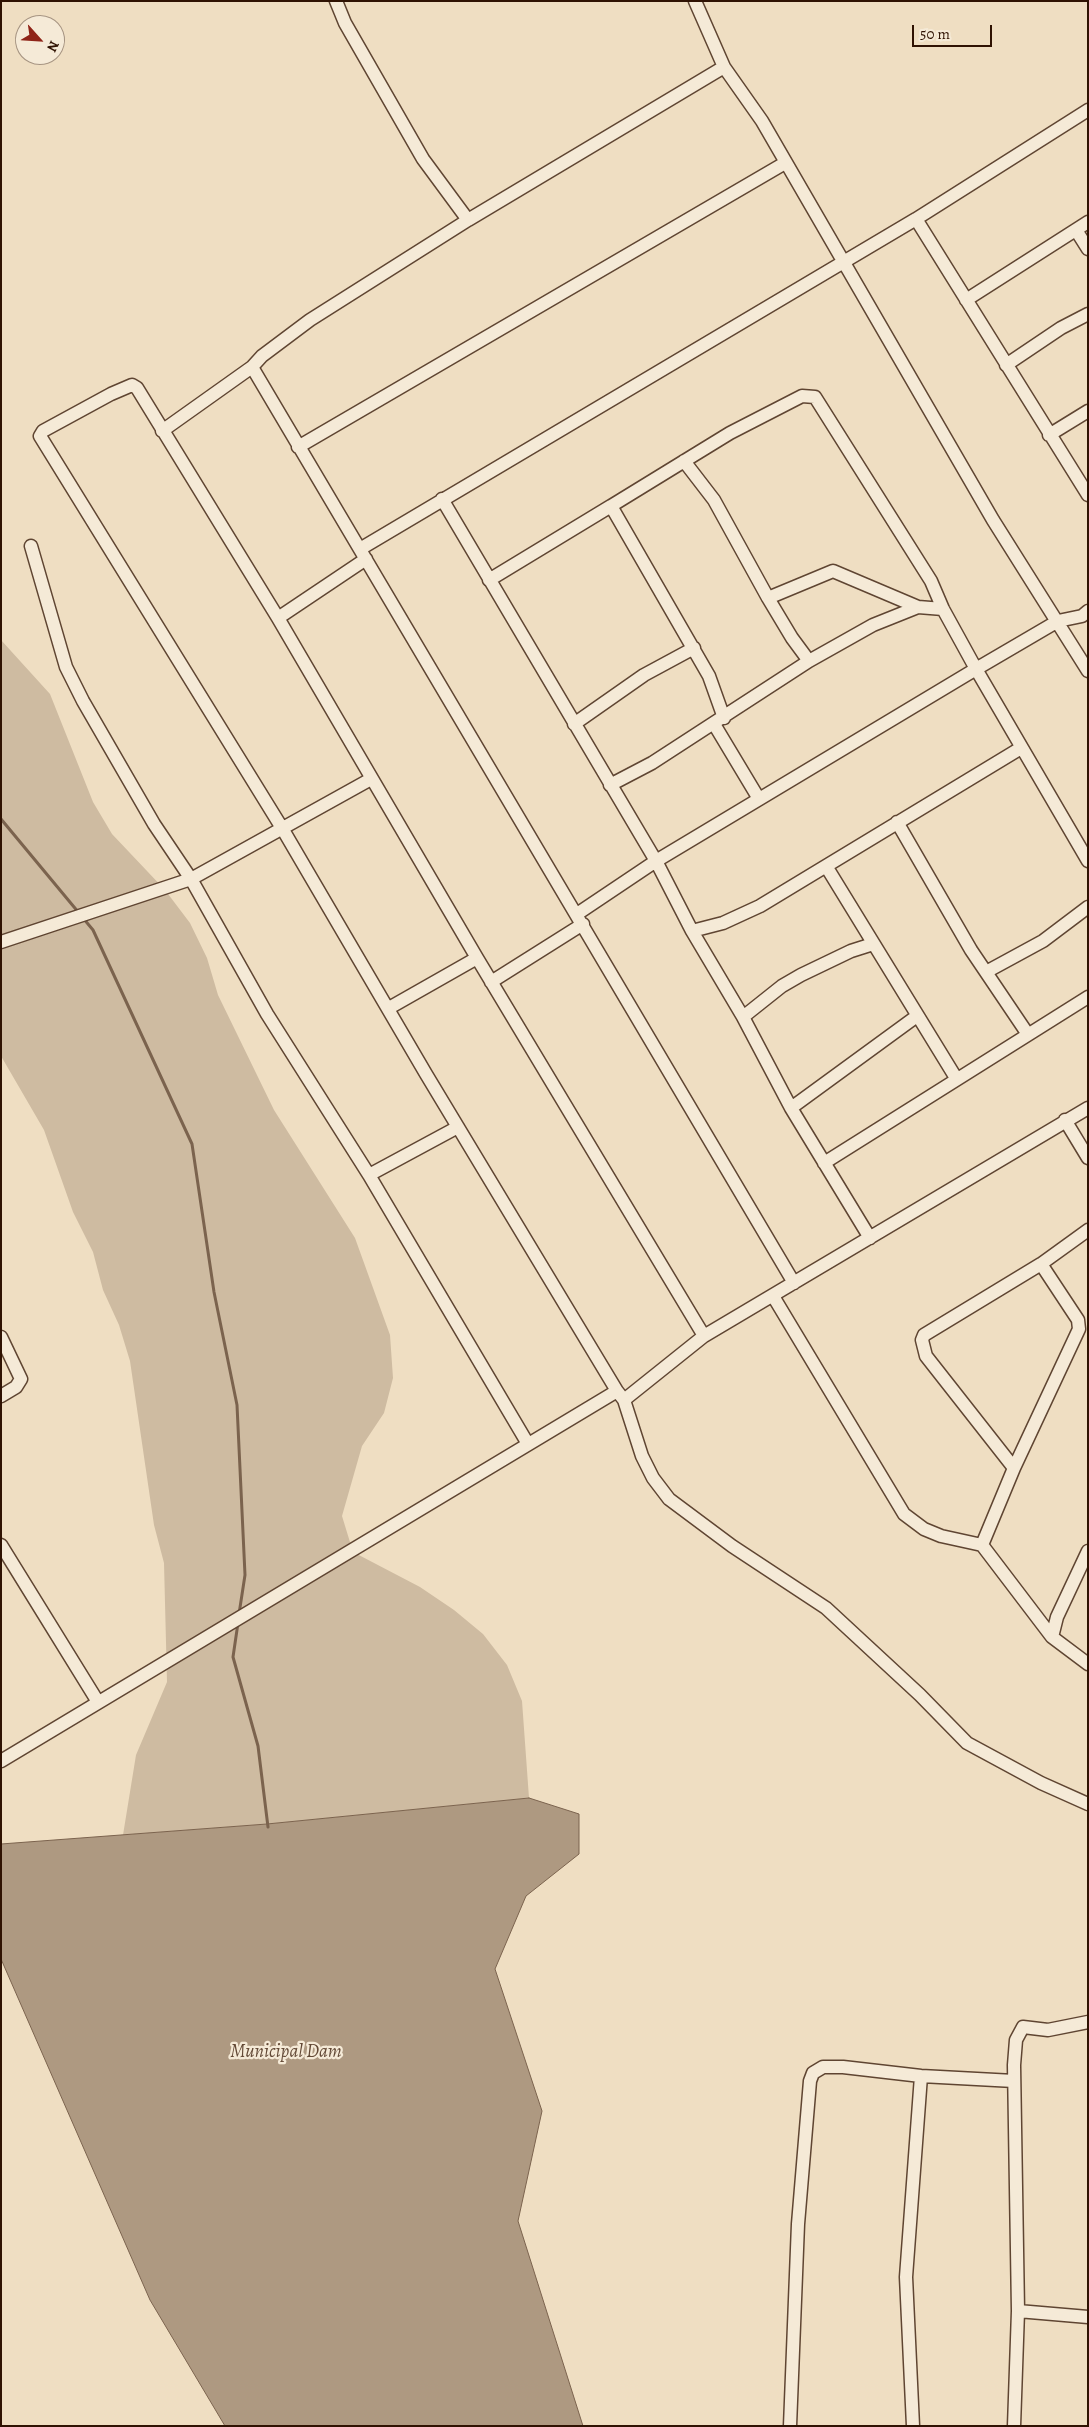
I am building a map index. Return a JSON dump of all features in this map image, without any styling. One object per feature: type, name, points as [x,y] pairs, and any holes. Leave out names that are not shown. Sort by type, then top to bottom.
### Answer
[{"type":"street","points":[[336,1],[345,23],[423,159],[468,220]]},
{"type":"street","points":[[695,1],[724,67],[762,121],[784,163],[845,261],[993,520],[1088,671]]},
{"type":"street","points":[[162,431],[252,367],[262,356],[297,329],[468,220],[724,67]]},
{"type":"street","points":[[278,618],[363,554],[442,499],[916,219],[1088,110]]},
{"type":"street","points":[[298,447],[784,163]]},
{"type":"street","points":[[916,219],[1088,495]]},
{"type":"street","points":[[966,300],[1088,222]]},
{"type":"street","points":[[1076,230],[1088,249]]},
{"type":"street","points":[[1006,365],[1061,328],[1088,314]]},
{"type":"street","points":[[252,367],[463,727],[580,919],[794,1283]]},
{"type":"street","points":[[704,1336],[491,982],[278,618],[137,388],[132,385],[43,431],[40,436],[282,828],[458,1127],[620,1395],[642,1456],[653,1478],[669,1499],[732,1546],[826,1608],[920,1695],[967,1744],[1041,1783],[1088,1804]]},
{"type":"street","points":[[489,580],[730,433],[802,396],[815,397],[931,581],[943,609],[976,669],[1088,861]]},
{"type":"street","points":[[1049,434],[1088,411]]},
{"type":"street","points":[[684,461],[714,500],[768,598],[792,638],[809,661]]},
{"type":"street","points":[[442,499],[656,861],[692,931],[743,1017],[791,1108],[870,1238]]},
{"type":"street","points":[[610,506],[709,676],[719,721],[759,799]]},
{"type":"street","points":[[31,546],[66,667],[83,701],[154,824],[190,879],[268,1014],[369,1175],[528,1444]]},
{"type":"street","points":[[768,598],[833,571],[918,607],[943,609]]},
{"type":"street","points":[[610,785],[652,764],[809,661],[872,625],[918,607]]},
{"type":"street","points":[[491,982],[580,919],[656,861],[1058,621],[1082,616],[1088,611]]},
{"type":"street","points":[[574,724],[644,675],[694,648]]},
{"type":"street","points":[[692,931],[723,923],[760,906],[897,822],[970,781],[1021,748]]},
{"type":"street","points":[[1,942],[190,879],[371,779]]},
{"type":"street","points":[[897,822],[986,972],[1027,1033]]},
{"type":"street","points":[[826,866],[956,1078]]},
{"type":"street","points":[[986,972],[1043,941],[1088,907]]},
{"type":"street","points":[[743,1017],[782,986],[851,951],[873,944]]},
{"type":"street","points":[[389,1008],[477,958]]},
{"type":"street","points":[[824,1163],[1027,1033],[1088,997]]},
{"type":"street","points":[[791,1108],[917,1016]]},
{"type":"street","points":[[1,1761],[528,1444],[620,1395],[704,1336],[1088,1108]]},
{"type":"street","points":[[1065,1120],[1088,1158]]},
{"type":"street","points":[[369,1175],[458,1127]]},
{"type":"street","points":[[1014,1468],[926,1356],[922,1340],[929,1330],[1041,1264],[1088,1230]]},
{"type":"street","points":[[982,1544],[1014,1468],[1079,1329],[1078,1320],[1041,1264]]},
{"type":"street","points":[[773,1296],[904,1514],[924,1529],[982,1544],[1052,1637],[1088,1664]]},
{"type":"street","points":[[1,1337],[21,1379],[16,1387],[1,1396]]},
{"type":"street","points":[[1,1545],[98,1702]]},
{"type":"street","points":[[1052,1637],[1057,1617],[1088,1551]]},
{"type":"street","points":[[1014,2426],[1018,2311],[1014,2081],[1016,2040],[1023,2027],[1048,2030],[1088,2022]]},
{"type":"street","points":[[790,2426],[798,2224],[811,2076],[816,2069],[823,2067],[870,2068],[921,2076],[1014,2081]]},
{"type":"street","points":[[913,2426],[906,2277],[921,2076]]},
{"type":"street","points":[[1018,2311],[1088,2317]]},
{"type":"shaded area","points":[[1,640],[50,694],[93,802],[112,834],[165,890],[190,923],[207,958],[218,995],[274,1110],[355,1238],[390,1335],[393,1378],[384,1413],[362,1446],[342,1516],[353,1552],[420,1587],[454,1610],[483,1634],[507,1665],[522,1701],[529,1798],[267,1824],[123,1835],[136,1755],[167,1682],[164,1563],[154,1525],[130,1361],[119,1325],[103,1290],[93,1252],[73,1212],[44,1130],[1,1056]]},
{"type":"water","name":"Municipal Dam","points":[[529,1798],[579,1814],[579,1854],[526,1896],[495,1969],[542,2111],[518,2221],[583,2426],[225,2426],[150,2300],[1,1959],[1,1844],[267,1824]]},
{"type":"waterway","points":[[1,819],[79,913]]},
{"type":"waterway","points":[[83,918],[93,930],[192,1144],[214,1292],[237,1405],[245,1575],[239,1614]]},
{"type":"waterway","points":[[238,1623],[233,1657],[258,1746],[268,1827]]}]
